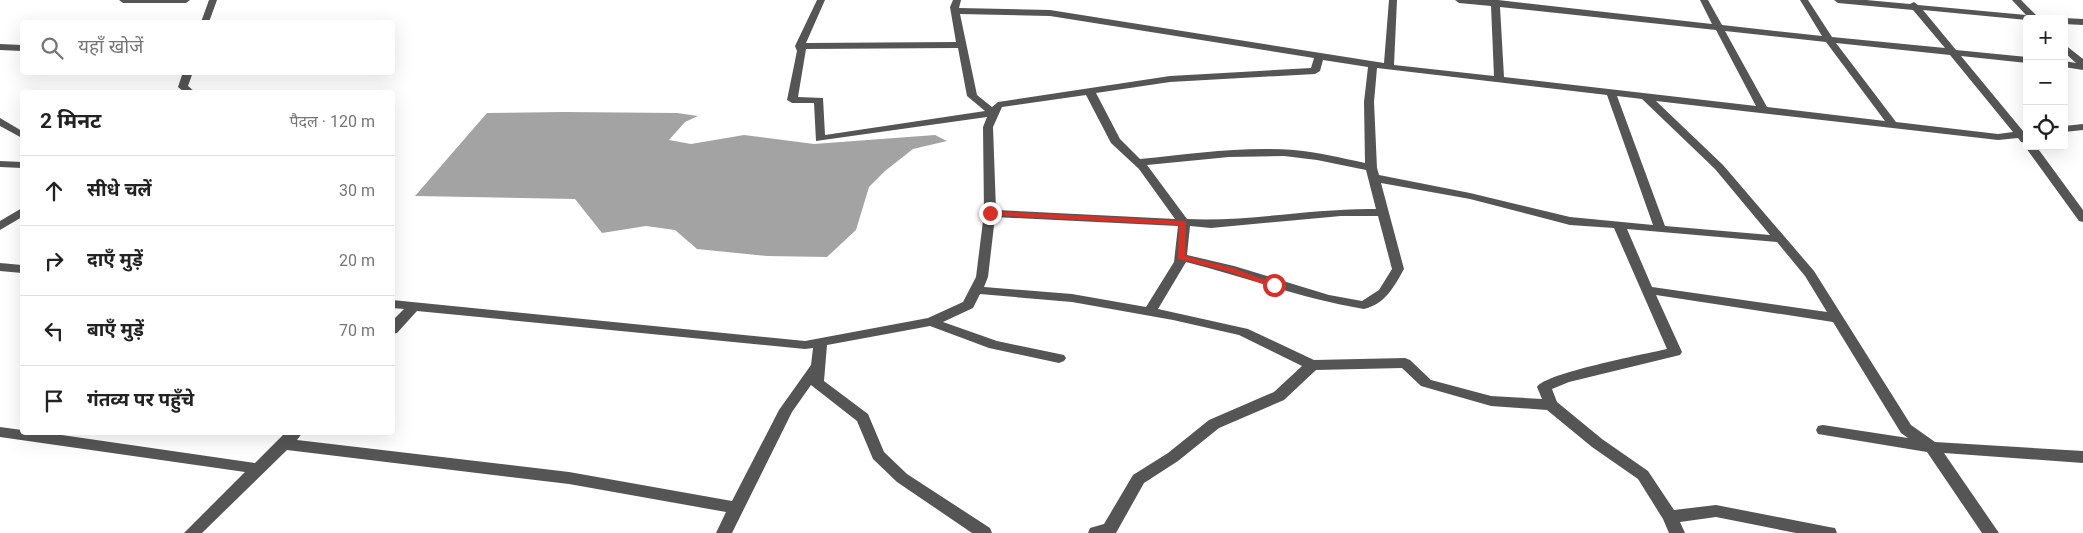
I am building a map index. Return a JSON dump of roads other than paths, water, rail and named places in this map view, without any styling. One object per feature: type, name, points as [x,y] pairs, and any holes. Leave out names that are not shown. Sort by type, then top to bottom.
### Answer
[{"type":"street","points":[[124,0],[186,0]]},
{"type":"street","points":[[206,20],[213,0]]},
{"type":"street","points":[[821,0],[800,46],[802,51],[792,100],[819,100],[820,139],[994,113]]},
{"type":"street","points":[[957,0],[955,11],[972,96],[994,113]]},
{"type":"street","points":[[1389,67],[1393,0]]},
{"type":"street","points":[[1459,0],[1494,2],[2023,60]]},
{"type":"street","points":[[1704,0],[1764,111]]},
{"type":"street","points":[[1804,0],[1828,38],[1893,125]]},
{"type":"street","points":[[1838,0],[1914,4],[2023,17]]},
{"type":"street","points":[[2016,0],[2031,15]]},
{"type":"street","points":[[1494,2],[1497,18],[1499,80]]},
{"type":"street","points":[[1914,4],[2023,135]]},
{"type":"street","points":[[955,11],[1050,13],[1372,65],[1998,137],[2023,137]]},
{"type":"street","points":[[2068,20],[2083,22]]},
{"type":"street","points":[[800,46],[961,45]]},
{"type":"street","points":[[0,47],[20,48]]},
{"type":"street","points":[[2068,51],[2083,65]]},
{"type":"street","points":[[395,304],[795,344],[820,343],[931,322],[968,305],[982,277],[990,213],[988,126],[998,104],[1170,79],[1315,72],[1319,57]]},
{"type":"street","points":[[2068,64],[2083,65]]},
{"type":"street","points":[[1180,257],[1230,269],[1327,299],[1364,305],[1384,293],[1398,269],[1373,173],[1369,102],[1372,65]]},
{"type":"street","points":[[187,75],[183,87],[187,90]]},
{"type":"street","points":[[1089,90],[1115,142],[1138,162],[1174,206],[1184,223],[1180,262],[1150,312]]},
{"type":"street","points":[[1610,93],[1661,230]]},
{"type":"street","points":[[1646,97],[1719,167],[1810,274],[1906,429],[1932,447],[1991,533]]},
{"type":"street","points":[[0,121],[20,134]]},
{"type":"street","points":[[2068,129],[2083,127]]},
{"type":"street","points":[[2033,150],[2083,218]]},
{"type":"street","points":[[1138,162],[1220,154],[1285,153],[1334,160],[1373,173],[1570,221],[1780,239]]},
{"type":"street","points":[[0,164],[20,166]]},
{"type":"street","points":[[990,213],[1184,223],[1230,223],[1341,212],[1383,214]]},
{"type":"street","points":[[0,226],[20,213]]},
{"type":"street","points":[[1619,226],[1675,352],[1565,378],[1544,387],[1551,406],[1597,443],[1643,475],[1670,517],[1677,533]]},
{"type":"street","points":[[0,267],[20,269]]},
{"type":"street","points":[[976,290],[1072,298],[1243,332],[1312,365],[1405,363],[1426,383],[1491,400],[1551,406]]},
{"type":"street","points":[[1648,290],[1837,318]]},
{"type":"street","points":[[395,327],[414,306]]},
{"type":"street","points":[[931,322],[994,345],[1059,358]]},
{"type":"street","points":[[820,343],[817,383],[863,418],[878,455],[902,478],[984,533]]},
{"type":"street","points":[[1096,533],[1110,529],[1138,480],[1173,457],[1214,424],[1279,396],[1312,365]]},
{"type":"street","points":[[724,533],[786,410],[818,366]]},
{"type":"street","points":[[1823,430],[1932,447],[2083,457]]},
{"type":"street","points":[[0,432],[20,435]]},
{"type":"street","points":[[21,435],[260,469]]},
{"type":"street","points":[[192,533],[290,438],[570,478],[737,508]]},
{"type":"street","points":[[1670,517],[1716,511],[1829,533]]}]
